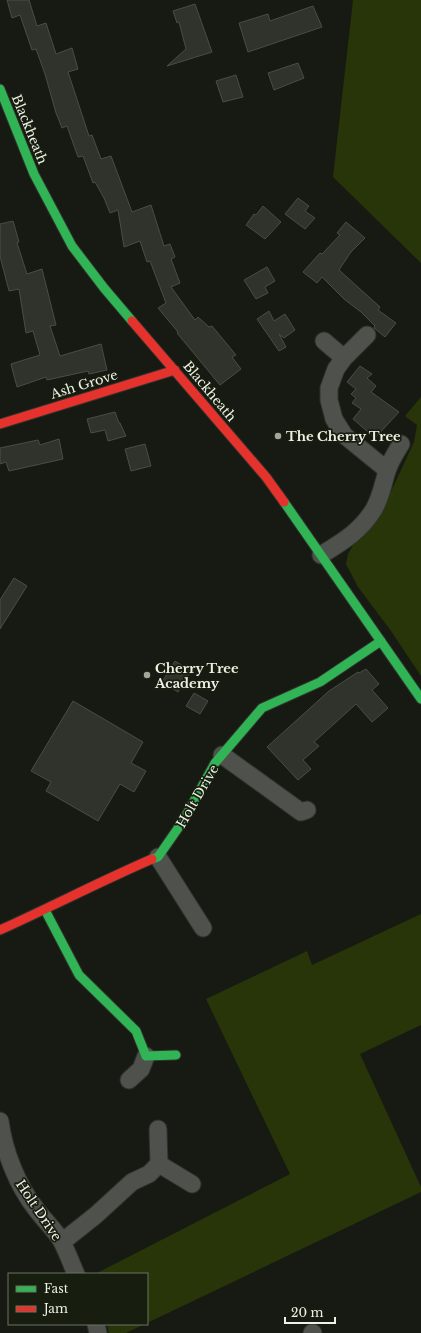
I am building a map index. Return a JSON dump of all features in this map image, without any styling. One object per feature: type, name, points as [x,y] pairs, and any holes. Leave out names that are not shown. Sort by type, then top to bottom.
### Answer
[{"type":"street","name":"Blackheath","points":[[2,98],[34,174],[72,246],[104,288],[266,477],[421,699]]},
{"type":"street","points":[[367,335],[344,358],[336,369],[329,388],[329,400],[334,420],[344,435],[387,470]]},
{"type":"street","points":[[324,340],[344,358]]},
{"type":"street","name":"Ash Grove","points":[[0,424],[175,370]]},
{"type":"street","points":[[321,555],[346,540],[374,509],[382,489],[387,470],[401,444]]},
{"type":"street","name":"Holt Drive","points":[[158,856],[183,821],[215,763],[262,708],[320,682],[381,641]]},
{"type":"street","points":[[222,755],[299,814]]},
{"type":"street","points":[[0,930],[158,856],[187,909],[203,928]]},
{"type":"street","points":[[45,910],[79,975],[136,1031],[146,1056],[141,1069],[129,1080]]},
{"type":"street","points":[[146,1056],[176,1055]]},
{"type":"street","name":"Holt Drive","points":[[0,1121],[2,1143],[17,1178],[35,1208],[62,1242],[76,1273]]},
{"type":"street","points":[[62,1242],[96,1215],[132,1182],[149,1174],[159,1164],[158,1129]]},
{"type":"street","points":[[159,1164],[192,1184]]},
{"type":"green space","points":[[353,0],[421,0],[421,263],[333,177]]},
{"type":"green space","points":[[421,397],[421,676],[391,631],[358,587],[346,564],[348,554],[356,540],[381,513],[414,442],[417,425],[405,416]]},
{"type":"green space","points":[[421,914],[421,1025],[360,1054],[421,1187],[421,1192],[148,1323],[148,1273],[97,1273],[290,1174],[206,999],[307,951],[312,965]]},
{"type":"green space","points":[[107,1325],[143,1325],[126,1333],[109,1333]]},
{"type":"building","points":[[7,0],[29,0],[37,26],[46,23],[56,54],[72,48],[78,69],[68,72],[89,136],[92,135],[101,159],[111,156],[132,212],[151,205],[164,246],[170,244],[175,257],[171,259],[180,283],[171,287],[195,320],[198,317],[209,327],[212,326],[236,355],[232,357],[241,369],[220,385],[158,308],[166,303],[150,261],[147,262],[140,241],[124,247],[118,210],[110,213],[95,182],[93,183],[83,156],[78,157],[67,126],[62,128],[36,49],[32,50],[20,15],[12,18]]},
{"type":"building","points":[[195,4],[212,52],[167,66],[186,49],[179,22],[177,23],[173,11]]},
{"type":"building","points":[[313,6],[322,27],[248,52],[239,23],[268,14],[270,21]]},
{"type":"building","points":[[298,63],[304,78],[274,90],[268,73]]},
{"type":"building","points":[[236,75],[243,97],[223,102],[216,81]]},
{"type":"building","points":[[298,198],[309,206],[305,211],[315,218],[305,229],[285,214]]},
{"type":"building","points":[[263,206],[281,222],[265,239],[246,225],[254,214],[256,215]]},
{"type":"building","points":[[13,221],[19,242],[17,243],[27,274],[42,269],[56,325],[50,326],[60,356],[101,344],[107,370],[89,374],[88,371],[47,380],[46,377],[17,387],[11,364],[40,355],[33,331],[26,333],[19,289],[9,291],[0,256],[0,224]]},
{"type":"building","points":[[346,222],[365,238],[351,252],[339,270],[380,307],[378,310],[396,323],[385,337],[374,328],[375,326],[361,312],[344,299],[322,277],[317,283],[303,272],[320,253],[322,254],[340,235],[337,233]]},
{"type":"building","points":[[267,267],[275,281],[265,287],[268,293],[256,299],[244,280]]},
{"type":"building","points":[[269,311],[274,321],[285,314],[295,330],[284,338],[279,334],[286,347],[279,351],[257,319]]},
{"type":"building","points":[[360,366],[372,374],[367,378],[376,386],[371,392],[399,412],[375,438],[353,419],[361,409],[352,403],[356,398],[351,394],[356,389],[347,382]]},
{"type":"building","points":[[115,412],[126,436],[108,441],[105,430],[91,433],[87,419]]},
{"type":"building","points":[[59,439],[63,459],[9,471],[6,462],[0,464],[0,448],[38,440],[40,445]]},
{"type":"building","points":[[145,444],[151,466],[131,471],[125,449]]},
{"type":"building","points":[[14,578],[27,586],[0,629],[0,600]]},
{"type":"building","points":[[175,661],[191,671],[178,692],[162,682]]},
{"type":"building","points":[[366,669],[379,684],[372,690],[388,708],[372,722],[356,704],[314,742],[319,746],[303,760],[311,769],[298,780],[267,747],[329,691],[358,672],[359,673]]},
{"type":"building","points":[[194,693],[208,701],[200,714],[186,706]]},
{"type":"building","points":[[73,701],[143,742],[131,763],[146,771],[134,792],[120,784],[98,821],[46,791],[51,782],[31,771]]},
{"type":"traffic: fast","points":[[0,89],[34,174],[72,246],[104,288],[132,321]]},
{"type":"traffic: fast","points":[[284,502],[421,699]]},
{"type":"traffic: fast","points":[[152,859],[158,857],[183,821],[215,763],[262,708],[320,682],[381,641]]},
{"type":"traffic: fast","points":[[45,910],[79,975],[136,1031],[146,1056],[176,1055]]},
{"type":"traffic: jam","points":[[132,321],[266,477],[284,502]]},
{"type":"traffic: jam","points":[[0,424],[175,370]]},
{"type":"traffic: jam","points":[[0,930],[152,859]]},
{"type":"place","name":"The Cherry Tree","points":[[278,436]]},
{"type":"place","name":"Cherry Tree Academy","points":[[147,675]]}]
